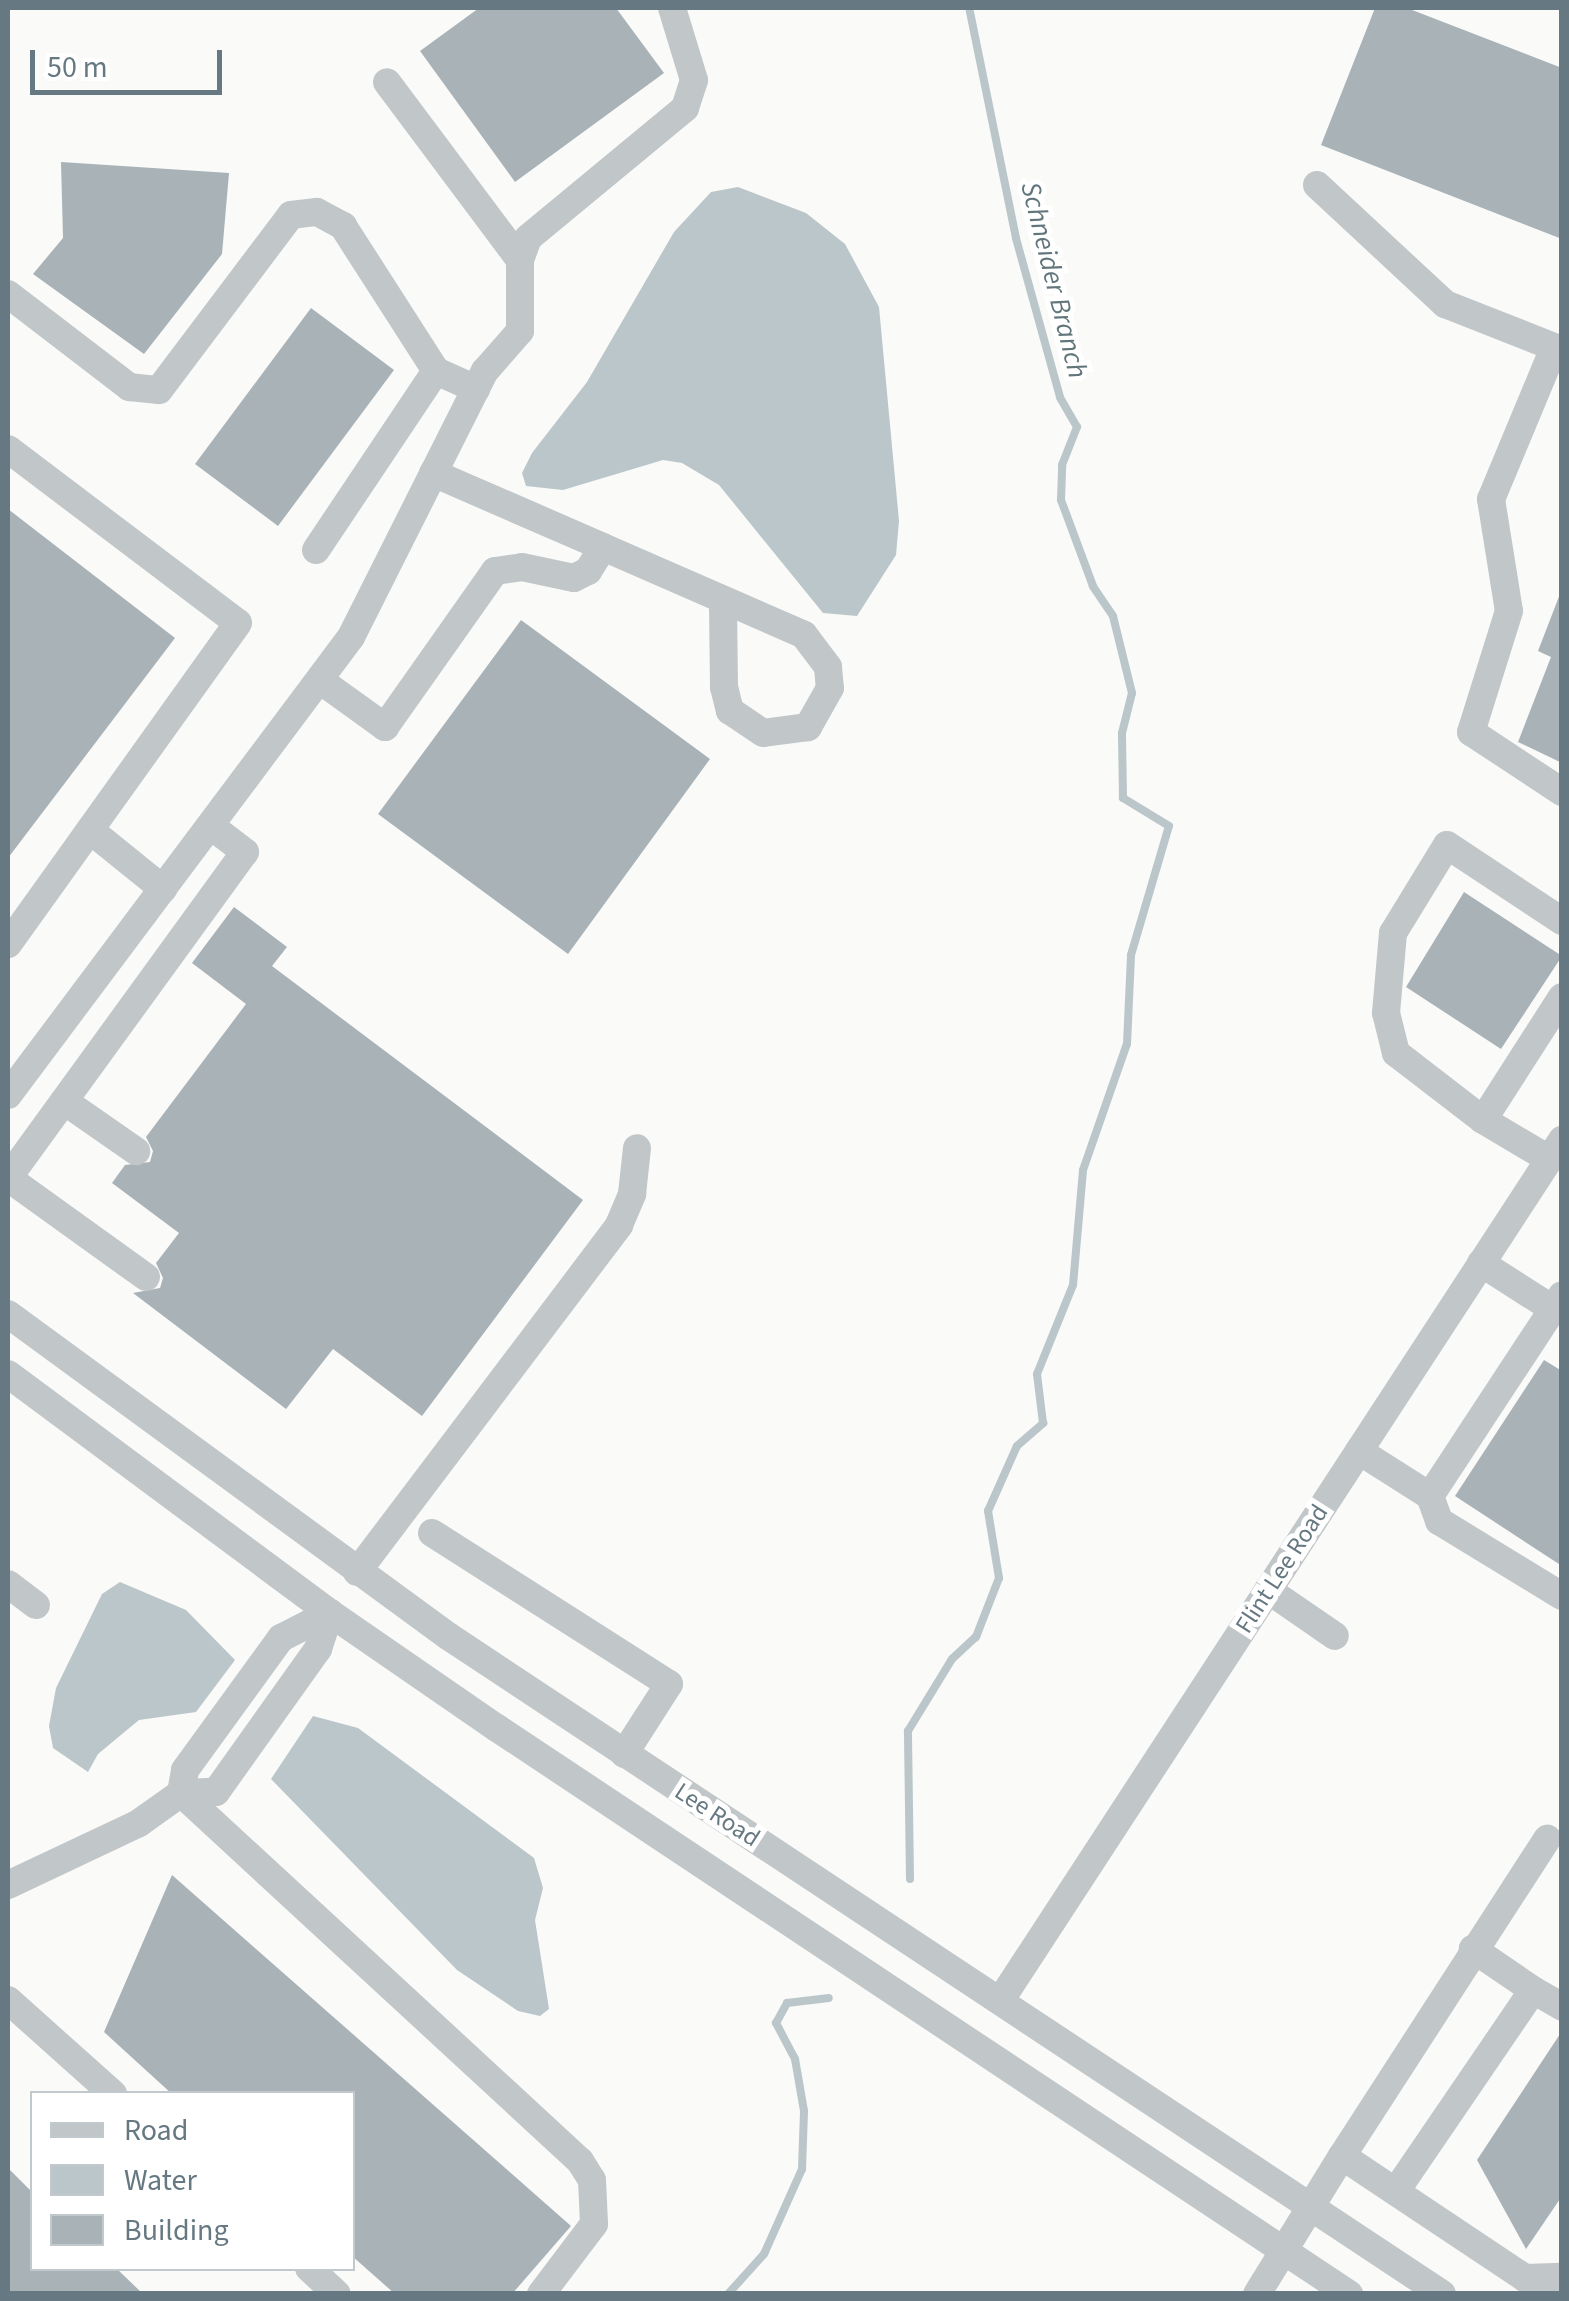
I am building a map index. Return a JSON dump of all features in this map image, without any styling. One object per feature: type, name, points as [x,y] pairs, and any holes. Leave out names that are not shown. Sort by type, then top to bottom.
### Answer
[{"type":"street","points":[[8,1095],[351,637],[476,388],[520,331],[520,260],[528,238],[685,108],[694,80],[672,8]]},
{"type":"street","points":[[387,82],[520,260]]},
{"type":"street","points":[[1317,186],[1444,304],[1558,349],[1491,499],[1508,611],[1471,732],[1562,792]]},
{"type":"street","points":[[8,294],[129,387],[158,390],[291,215],[317,212],[343,226],[436,371],[476,388]]},
{"type":"street","points":[[316,550],[436,371]]},
{"type":"street","points":[[8,448],[238,624],[8,944]]},
{"type":"street","points":[[434,474],[603,548],[724,600],[804,635],[820,654],[830,688],[808,726],[763,733],[730,711],[724,688],[724,600]]},
{"type":"street","points":[[321,681],[385,727],[495,571],[522,567],[574,578],[588,572],[603,548]]},
{"type":"street","points":[[146,1276],[8,1178],[245,852],[211,826]]},
{"type":"street","points":[[90,830],[163,890]]},
{"type":"street","points":[[1555,1149],[1483,1120],[1396,1053],[1386,1013],[1393,933],[1446,845],[1562,921]]},
{"type":"street","points":[[1483,1120],[1562,996]]},
{"type":"street","points":[[64,1101],[136,1151]]},
{"type":"street","points":[[358,1572],[619,1226],[632,1194],[636,1148]]},
{"type":"street","name":"Flint Lee Road","points":[[1002,1998],[1555,1149]]},
{"type":"street","points":[[1430,1496],[1556,1312],[1481,1263]]},
{"type":"street","name":"Lee Road","points":[[8,1314],[358,1572],[624,1754],[1002,1998],[1442,2294]]},
{"type":"street","name":"Lee Road","points":[[8,1374],[330,1613],[1349,2294]]},
{"type":"street","points":[[1359,1450],[1430,1496],[1440,1522],[1562,1596]]},
{"type":"street","points":[[432,1533],[669,1684],[624,1754]]},
{"type":"street","points":[[8,1584],[36,1605]]},
{"type":"street","points":[[1268,1590],[1335,1636]]},
{"type":"street","points":[[11,1878],[139,1824],[180,1793],[185,1770],[281,1638],[330,1613]]},
{"type":"street","points":[[180,1793],[580,2161],[592,2180],[594,2224],[588,2241],[541,2294]]},
{"type":"street","points":[[1257,2294],[1310,2204],[1547,1838]]},
{"type":"street","points":[[1473,1949],[1562,2007]]},
{"type":"street","points":[[1396,2191],[1533,1990]]},
{"type":"street","points":[[8,2000],[110,2091]]},
{"type":"street","points":[[1342,2156],[1525,2278],[1562,2276]]},
{"type":"street","points":[[312,2271],[337,2294]]},
{"type":"water","points":[[738,187],[806,213],[845,244],[879,307],[899,521],[896,555],[857,616],[823,613],[719,485],[682,463],[663,460],[563,490],[526,486],[522,473],[532,453],[587,382],[674,232],[711,192]]},
{"type":"water","points":[[120,1582],[186,1610],[235,1660],[196,1712],[139,1720],[98,1754],[88,1772],[53,1748],[49,1726],[56,1688],[102,1594]]},
{"type":"water","points":[[313,1716],[358,1728],[534,1858],[543,1888],[535,1920],[549,2009],[540,2016],[518,2011],[457,1970],[271,1779]]},
{"type":"building","points":[[479,8],[616,8],[664,73],[515,182],[420,51]]},
{"type":"building","points":[[1375,8],[1407,8],[1562,68],[1562,239],[1321,145]]},
{"type":"building","points":[[61,162],[229,173],[222,254],[144,354],[33,274],[63,238]]},
{"type":"building","points":[[311,308],[394,370],[278,526],[195,464]]},
{"type":"building","points":[[8,509],[175,638],[8,858]]},
{"type":"building","points":[[1560,594],[1562,763],[1518,742],[1551,657],[1538,651]]},
{"type":"building","points":[[521,620],[710,759],[568,954],[378,814]]},
{"type":"building","points":[[1464,892],[1562,956],[1501,1049],[1406,987]]},
{"type":"building","points":[[234,907],[287,947],[272,966],[583,1200],[422,1416],[333,1349],[286,1409],[133,1293],[160,1288],[163,1278],[156,1263],[179,1233],[112,1183],[125,1165],[150,1162],[153,1151],[146,1137],[246,1004],[192,963]]},
{"type":"building","points":[[1544,1360],[1562,1371],[1562,1566],[1455,1496]]},
{"type":"building","points":[[172,1875],[571,2226],[512,2294],[395,2294],[355,2259],[355,2091],[169,2091],[104,2032]]},
{"type":"building","points":[[1562,2031],[1562,2196],[1526,2249],[1477,2160]]},
{"type":"building","points":[[8,2168],[30,2190],[30,2271],[119,2271],[143,2294],[8,2294]]},
{"type":"waterway","name":"Schneider Branch","points":[[910,1879],[908,1731],[952,1659],[976,1637],[999,1578],[988,1511],[1017,1446],[1043,1423],[1037,1374],[1073,1285],[1083,1170],[1127,1044],[1131,955],[1169,826],[1123,798],[1122,733],[1132,693],[1113,616],[1093,586],[1061,500],[1062,465],[1077,427],[1060,397],[1016,238],[969,8]]},
{"type":"waterway","points":[[728,2294],[764,2254],[802,2169],[804,2111],[795,2059],[776,2023],[787,2003],[829,1998]]}]
